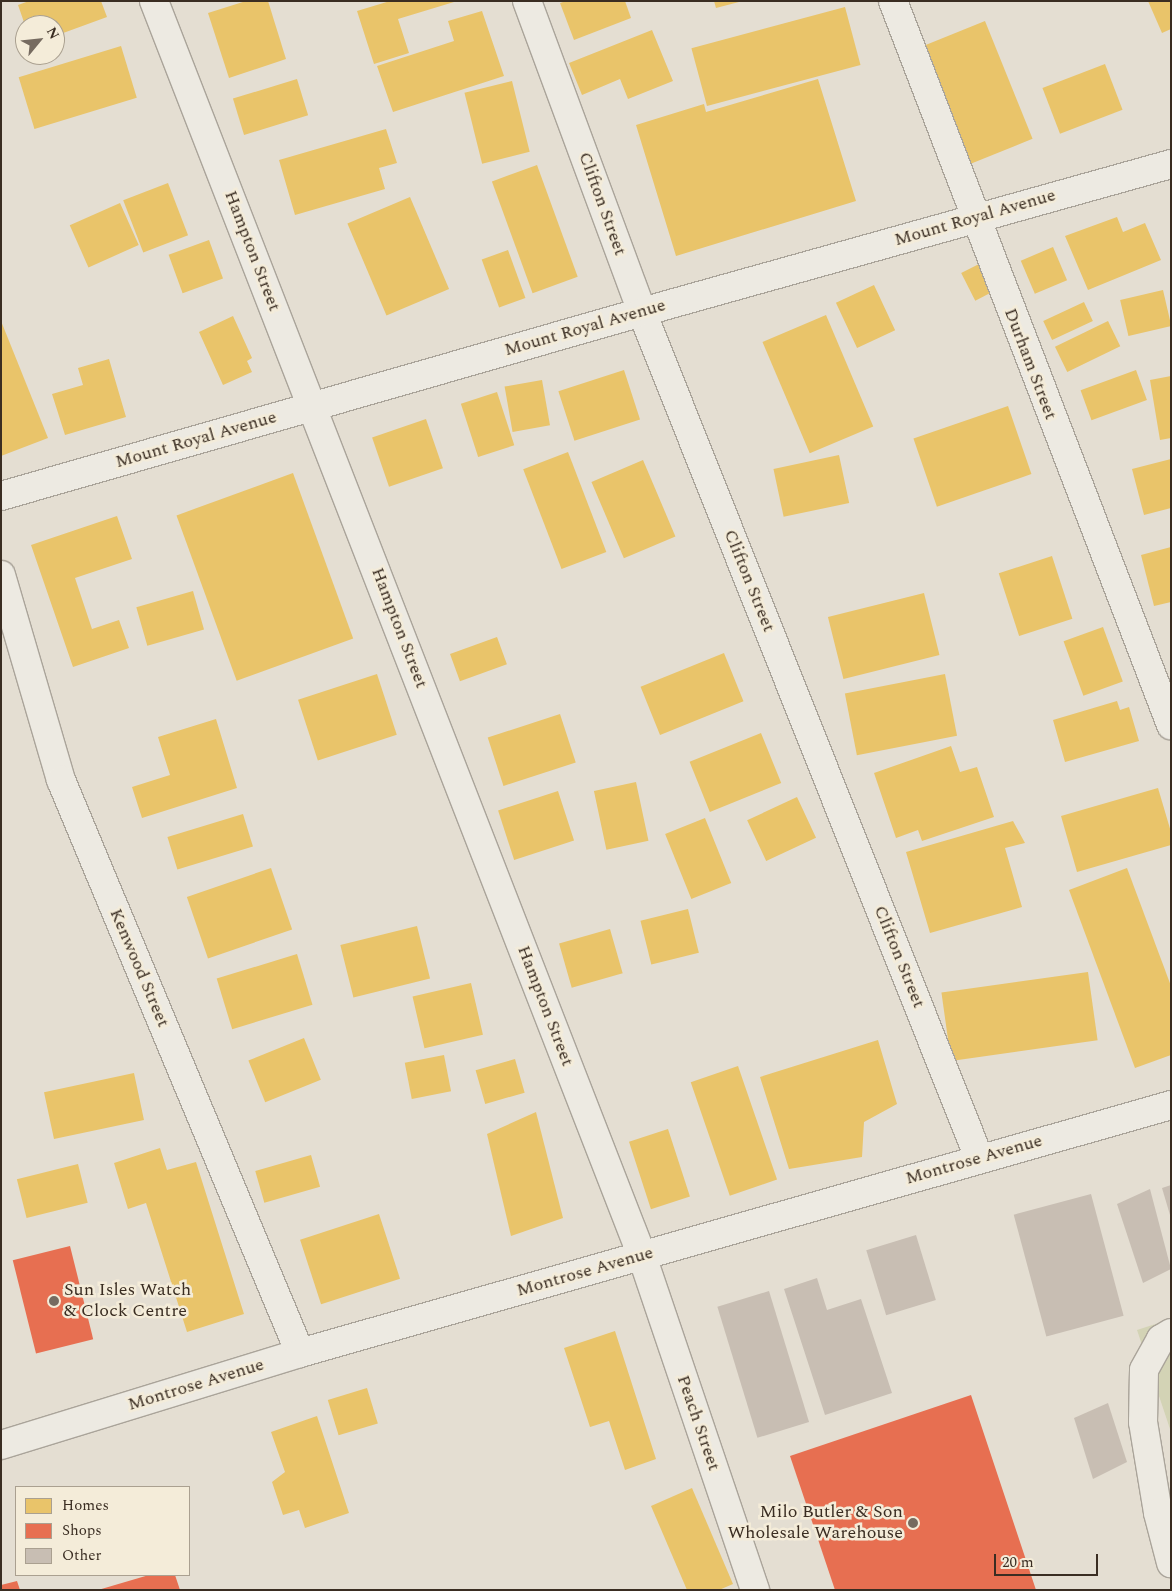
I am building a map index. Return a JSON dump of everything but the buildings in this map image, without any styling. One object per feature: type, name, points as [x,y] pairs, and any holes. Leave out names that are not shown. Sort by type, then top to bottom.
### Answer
[{"type":"street","name":"Hampton Street","points":[[154,1],[642,1256]]},
{"type":"street","name":"Clifton Street","points":[[527,1],[642,312],[979,1158]]},
{"type":"street","name":"Durham Street","points":[[892,1],[974,218],[1171,725]]},
{"type":"street","name":"Mount Royal Avenue","points":[[1,496],[642,312],[1171,164]]},
{"type":"street","name":"Kenwood Street","points":[[1,575],[61,780],[300,1353]]},
{"type":"street","name":"Montrose Avenue","points":[[1,1445],[300,1353],[979,1158],[1171,1105]]},
{"type":"street","name":"Peach Street","points":[[642,1256],[755,1590]]},
{"type":"street","points":[[1171,1333],[1162,1339],[1144,1370],[1142,1422],[1158,1513],[1171,1563]]},
{"type":"green space","points":[[1171,1319],[1171,1432],[1137,1330]]},
{"type":"place","name":"Sun Isles Watch & Clock Centre","points":[[54,1301]]},
{"type":"place","name":"Milo Butler & Son Wholesale Warehouse","points":[[913,1523]]}]
